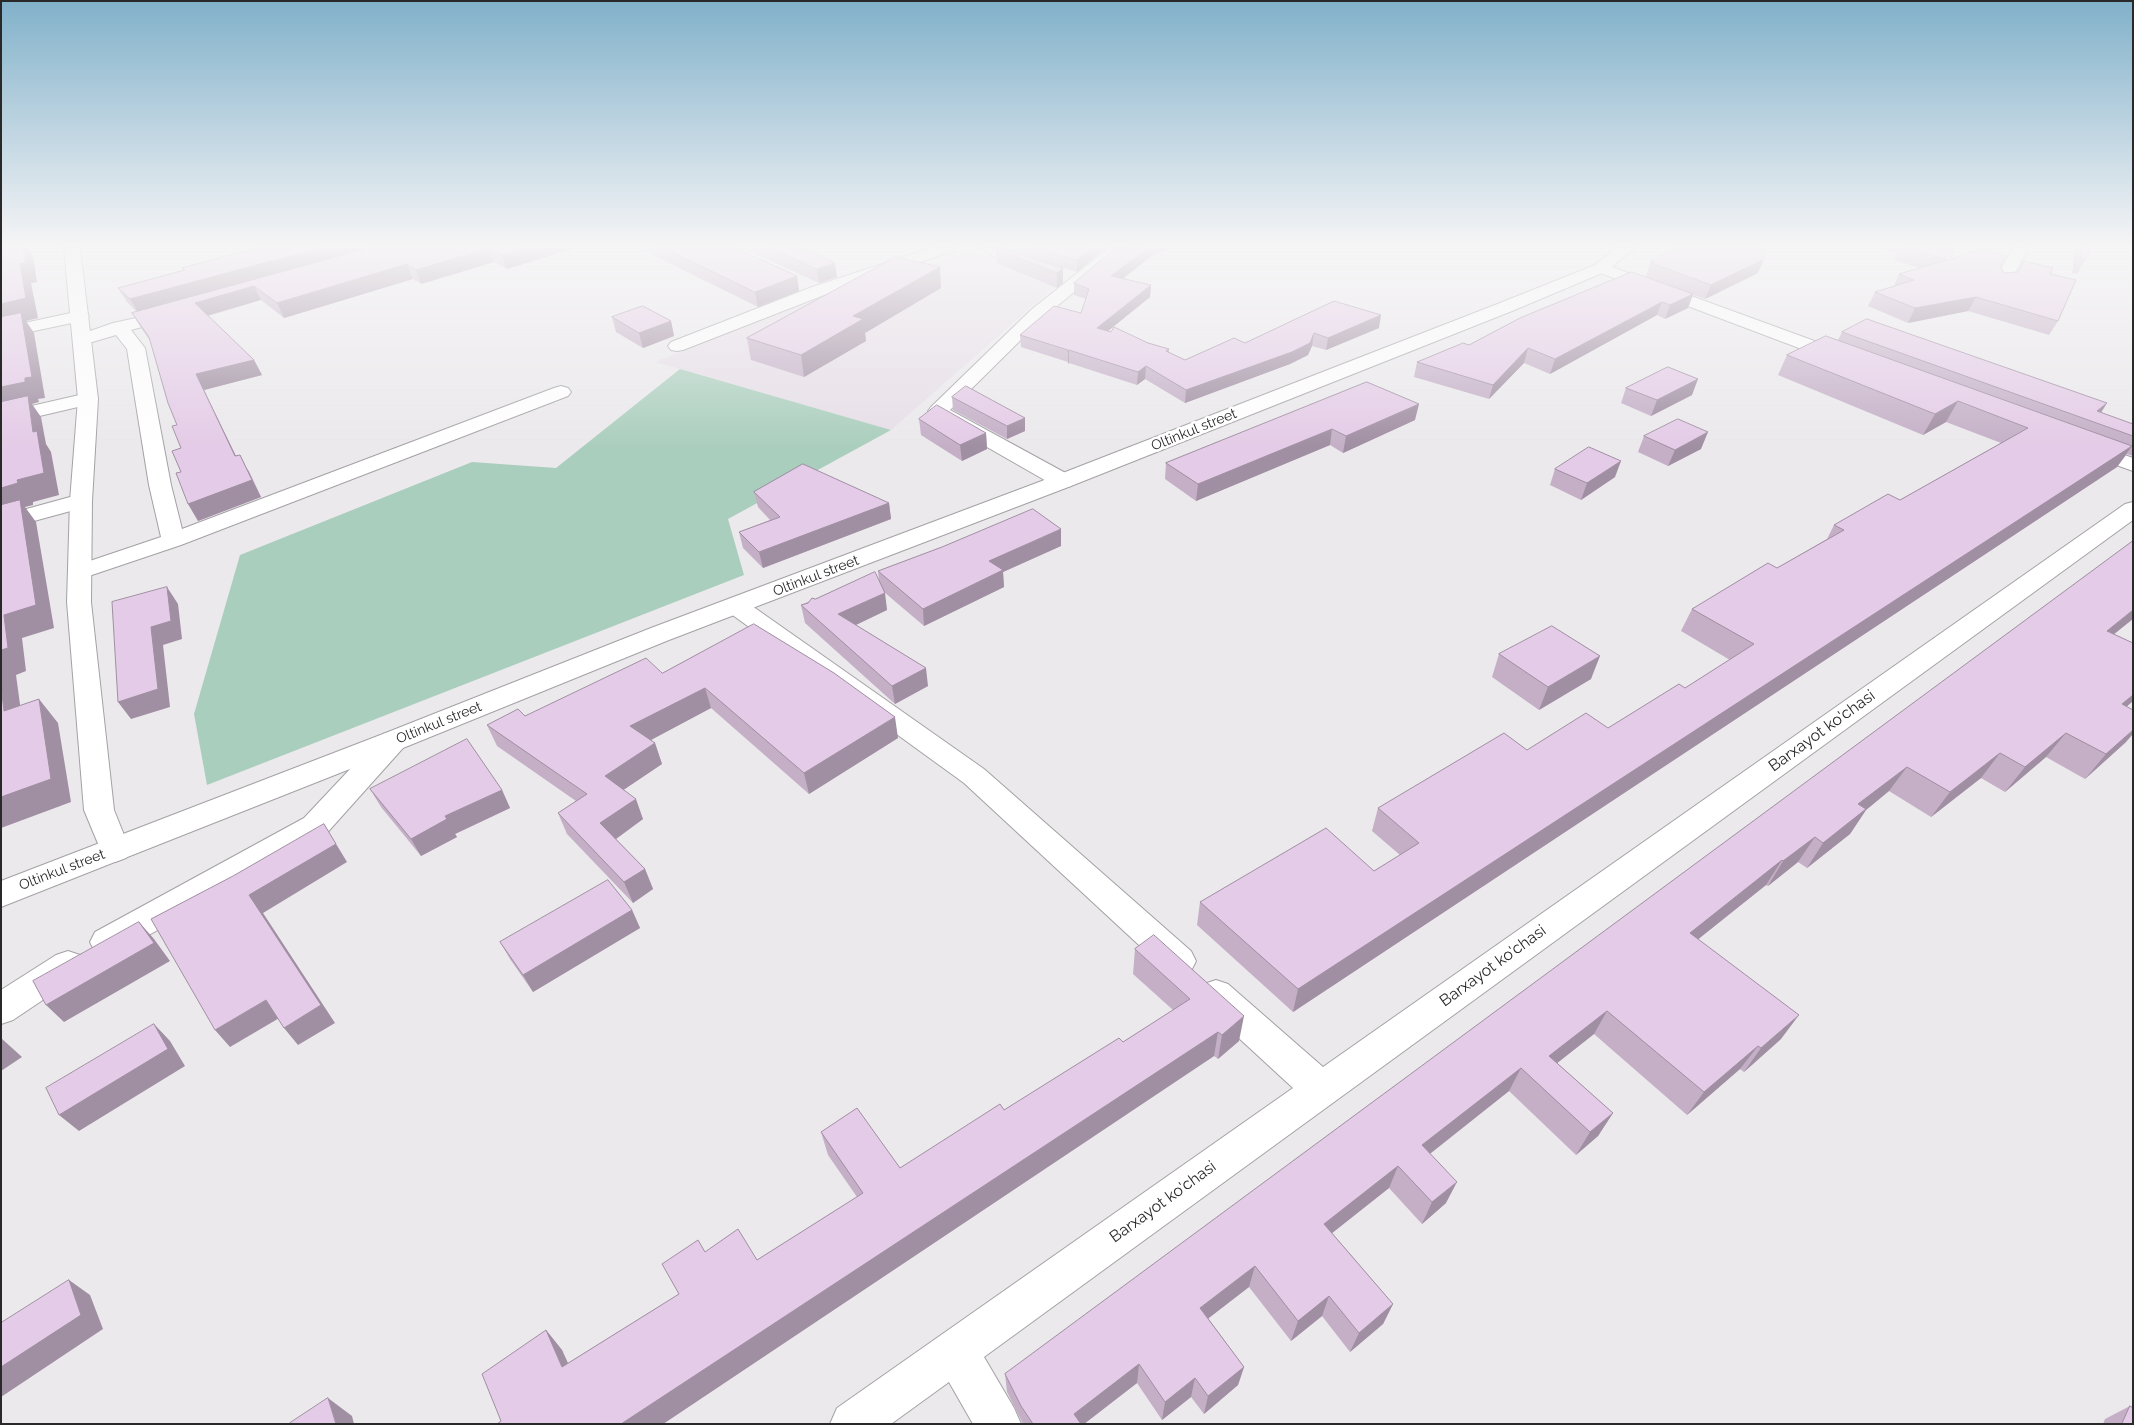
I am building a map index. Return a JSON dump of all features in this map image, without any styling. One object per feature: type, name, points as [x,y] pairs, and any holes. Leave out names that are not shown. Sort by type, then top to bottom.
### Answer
[{"type":"street","points":[[677,346],[758,314]]},
{"type":"street","points":[[1036,314],[938,411],[1063,482]]},
{"type":"street","name":"Oltinkul street","points":[[1,894],[393,742],[660,634],[1063,482],[1487,314]]},
{"type":"street","points":[[1726,314],[1862,365]]},
{"type":"street","points":[[1,333],[80,316],[88,399],[81,501],[79,602],[99,810],[115,850]]},
{"type":"street","points":[[82,340],[147,320]]},
{"type":"street","points":[[119,328],[136,348],[160,485],[173,540]]},
{"type":"street","points":[[80,572],[173,540],[561,392]]},
{"type":"street","points":[[1,419],[88,399]]},
{"type":"street","points":[[2067,441],[2133,465]]},
{"type":"street","points":[[1,523],[81,501]]},
{"type":"street","name":"Barxayot ko'chasi","points":[[853,1424],[2133,509]]},
{"type":"street","points":[[736,606],[974,776],[1321,1089]]},
{"type":"street","points":[[1,1009],[76,959],[315,826],[393,742]]},
{"type":"street","points":[[955,1350],[998,1424]]},
{"type":"shaded area","points":[[774,314],[1023,314],[891,430],[655,362]]},
{"type":"green space","points":[[680,369],[891,430],[728,519],[744,575],[207,785],[194,714],[240,555],[472,462],[556,468]]},
{"type":"building","points":[[21,314],[32,377],[25,378],[25,382],[1,387],[1,317]]},
{"type":"building","points":[[133,314],[207,314],[254,360],[196,374],[235,456],[240,455],[252,480],[188,504],[176,473],[181,472],[172,451],[181,448],[172,426],[177,425],[168,403],[149,337]]},
{"type":"building","points":[[619,314],[659,314],[671,321],[639,333],[612,317]]},
{"type":"building","points":[[790,314],[856,314],[853,316],[863,319],[801,355],[747,338]]},
{"type":"building","points":[[1044,314],[1114,314],[1097,328],[1111,332],[1114,327],[1148,343],[1169,349],[1166,351],[1185,360],[1234,338],[1245,343],[1305,314],[1381,315],[1328,338],[1314,333],[1310,343],[1292,352],[1186,390],[1146,366],[1138,372],[1069,350],[1068,352],[1068,350],[1020,335]]},
{"type":"building","points":[[1529,314],[1639,314],[1555,359],[1528,348],[1493,385],[1417,362],[1463,343],[1469,345]]},
{"type":"building","points":[[2036,314],[2061,314],[2058,321]]},
{"type":"building","points":[[1867,319],[2107,403],[2097,411],[2133,424],[2133,436],[1842,332]]},
{"type":"building","points":[[1826,336],[2132,446],[1298,989],[1200,902],[1326,828],[1374,871],[1419,843],[1378,808],[1504,733],[1527,750],[1586,713],[1608,728],[1679,684],[1685,688],[1754,644],[1692,609],[1768,563],[1777,568],[1844,530],[1834,525],[1888,494],[1900,500],[2028,428],[1958,401],[1935,414],[1787,355]]},
{"type":"building","points":[[1668,367],[1698,379],[1657,400],[1626,388]]},
{"type":"building","points":[[1367,382],[1419,404],[1346,436],[1332,429],[1198,484],[1166,463]]},
{"type":"building","points":[[966,386],[1025,418],[1007,426],[952,397]]},
{"type":"building","points":[[28,396],[33,432],[37,431],[44,473],[17,480],[18,483],[1,488],[1,402]]},
{"type":"building","points":[[937,405],[986,433],[960,445],[919,419]]},
{"type":"building","points":[[1678,419],[1708,432],[1675,450],[1644,436]]},
{"type":"building","points":[[1589,447],[1621,461],[1587,483],[1555,469]]},
{"type":"building","points":[[803,464],[889,503],[759,552],[739,532],[780,517],[754,492]]},
{"type":"building","points":[[20,500],[36,605],[4,615],[8,648],[1,650],[1,505]]},
{"type":"building","points":[[1033,509],[1061,529],[989,561],[1003,570],[923,609],[878,571],[942,547]]},
{"type":"building","points":[[2133,541],[2133,610],[2107,631],[2133,643],[2133,695],[2122,704],[2133,710],[2133,730],[2106,754],[2066,733],[2025,767],[2000,753],[1950,792],[1907,767],[1858,804],[1866,809],[1823,843],[1815,837],[1782,860],[1690,933],[1799,1015],[1761,1048],[1758,1046],[1704,1092],[1607,1011],[1549,1056],[1613,1113],[1590,1132],[1521,1068],[1422,1145],[1457,1182],[1432,1202],[1398,1166],[1324,1224],[1393,1304],[1359,1333],[1329,1296],[1298,1321],[1255,1266],[1200,1308],[1244,1367],[1208,1396],[1195,1378],[1165,1402],[1139,1364],[1074,1414],[1081,1424],[1033,1424],[1021,1406],[1005,1374]]},
{"type":"building","points":[[875,572],[885,593],[838,614],[926,668],[892,686],[801,605],[808,603],[812,598],[815,599]]},
{"type":"building","points":[[167,587],[171,621],[151,627],[158,689],[118,702],[112,602]]},
{"type":"building","points":[[754,624],[834,673],[895,717],[804,773],[705,688],[630,726],[655,743],[605,776],[636,799],[600,823],[645,869],[624,882],[558,813],[587,794],[487,725],[518,709],[525,716],[646,658],[662,673]]},
{"type":"building","points":[[1552,626],[1600,656],[1548,687],[1499,654]]},
{"type":"building","points":[[1,685],[4,711],[39,699],[51,779],[1,797]]},
{"type":"building","points":[[467,739],[502,790],[445,816],[447,819],[411,839],[370,789]]},
{"type":"building","points":[[324,824],[336,844],[249,895],[321,1005],[284,1028],[266,1000],[215,1030],[151,919],[233,876]]},
{"type":"building","points":[[608,880],[632,910],[523,975],[500,942]]},
{"type":"building","points":[[139,922],[154,943],[46,1005],[33,981]]},
{"type":"building","points":[[1154,935],[1244,1016],[1222,1035],[1218,1032],[621,1424],[497,1424],[501,1421],[482,1374],[546,1330],[562,1367],[679,1294],[662,1264],[698,1240],[705,1252],[738,1229],[757,1260],[863,1193],[821,1132],[857,1108],[900,1168],[1000,1104],[1004,1110],[1119,1038],[1123,1042],[1190,999],[1135,949]]},
{"type":"building","points":[[154,1024],[168,1049],[59,1115],[46,1088]]},
{"type":"building","points":[[69,1280],[81,1315],[1,1367],[1,1323]]},
{"type":"building","points":[[328,1398],[336,1424],[290,1424],[290,1423]]},
{"type":"building","points":[[2130,1406],[2133,1408],[2133,1424],[2122,1424]]}]
